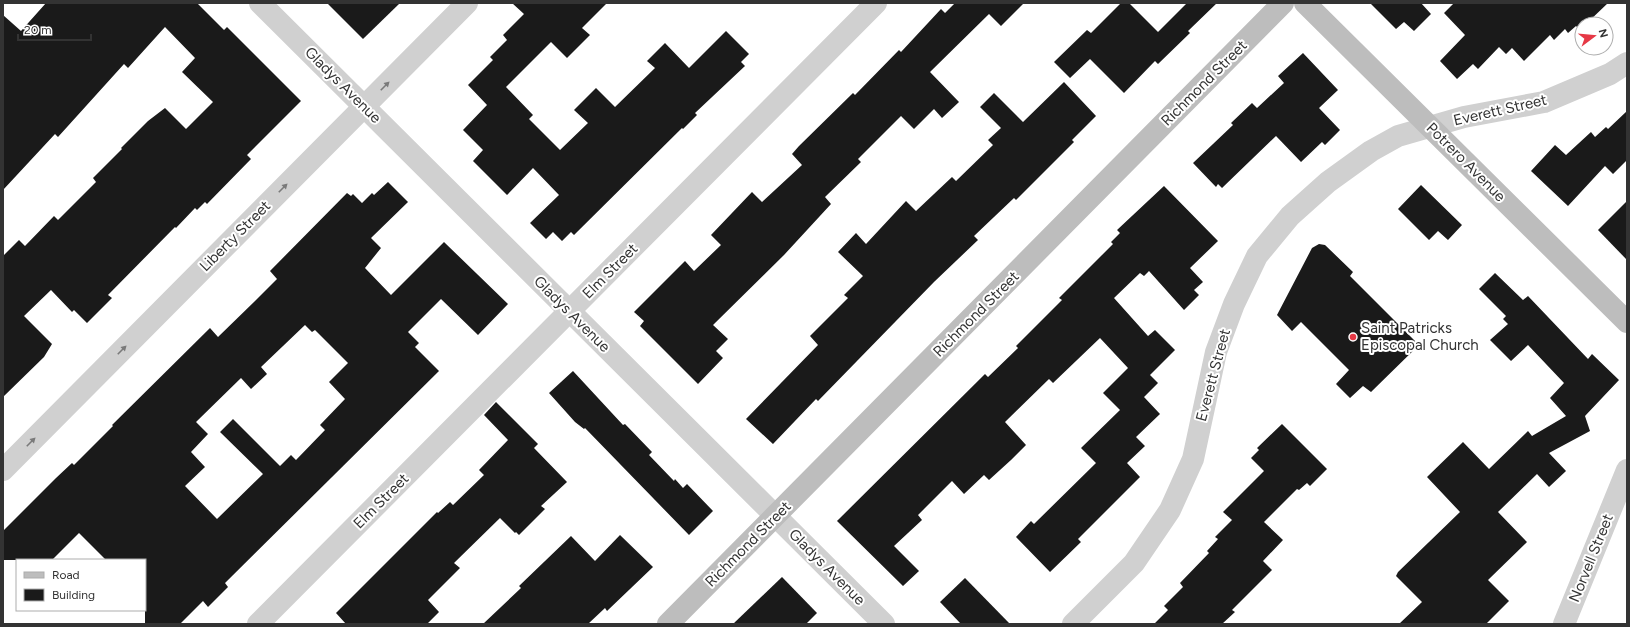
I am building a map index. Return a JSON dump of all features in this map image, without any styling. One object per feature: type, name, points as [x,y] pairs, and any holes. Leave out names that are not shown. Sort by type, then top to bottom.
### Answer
[{"type":"street","name":"Gladys Avenue","points":[[260,3],[884,624]]},
{"type":"street","name":"Liberty Street","points":[[3,470],[467,3]]},
{"type":"street","name":"Elm Street","points":[[258,624],[876,3]]},
{"type":"street","name":"Richmond Street","points":[[668,624],[1283,3]]},
{"type":"street","name":"Potrero Avenue","points":[[1305,3],[1627,322]]},
{"type":"street","name":"Everett Street","points":[[1073,624],[1134,563],[1170,510],[1193,459],[1216,352],[1234,304],[1257,256],[1290,216],[1328,182],[1371,151],[1398,136],[1464,117],[1544,102],[1610,74],[1627,63]]},
{"type":"street","name":"Norvell Street","points":[[1564,624],[1627,470]]},
{"type":"building","points":[[46,3],[197,3],[224,30],[227,27],[301,101],[247,155],[251,159],[207,204],[205,202],[197,210],[195,208],[108,295],[112,298],[87,323],[74,310],[72,312],[51,290],[24,316],[52,344],[44,357],[3,397],[3,256],[19,240],[25,246],[54,216],[58,220],[96,182],[93,178],[122,149],[121,148],[148,121],[165,108],[186,129],[213,102],[182,72],[195,58],[165,27],[128,68],[124,64],[58,137],[55,134],[3,190],[3,15],[21,31]]},
{"type":"building","points":[[327,3],[400,3],[363,39]]},
{"type":"building","points":[[512,3],[607,3],[582,28],[590,35],[567,58],[551,42],[506,87],[533,115],[529,119],[560,150],[588,123],[574,110],[596,88],[615,107],[655,68],[647,61],[665,43],[689,68],[726,31],[749,54],[741,62],[745,66],[695,113],[697,115],[683,129],[682,128],[574,235],[571,232],[562,241],[553,232],[546,239],[530,223],[559,195],[533,168],[507,195],[473,161],[483,150],[463,130],[487,105],[468,85],[493,60],[490,57],[507,40],[503,35],[524,14]]},
{"type":"building","points":[[955,3],[1024,3],[1001,26],[989,14],[930,72],[959,102],[942,118],[934,109],[914,129],[901,116],[858,159],[861,162],[825,197],[831,204],[784,255],[713,325],[728,339],[716,351],[723,358],[698,384],[640,326],[644,321],[634,312],[685,261],[694,271],[721,245],[711,235],[752,192],[762,202],[802,165],[792,154],[799,146],[853,93],[855,95],[899,50],[901,52],[941,9],[945,13]]},
{"type":"building","points":[[1121,3],[1129,3],[1158,32],[1187,3],[1217,3],[1188,31],[1190,33],[1158,64],[1155,61],[1124,93],[1090,59],[1070,78],[1054,62],[1087,30],[1091,33]]},
{"type":"building","points":[[1370,3],[1421,3],[1431,14],[1414,31],[1404,22],[1396,29]]},
{"type":"building","points":[[1454,3],[1608,3],[1594,16],[1574,16],[1574,28],[1568,33],[1565,29],[1554,40],[1550,35],[1524,61],[1512,48],[1506,54],[1499,47],[1478,69],[1473,64],[1457,79],[1440,61],[1465,35],[1444,13]]},
{"type":"building","points":[[1303,53],[1338,90],[1319,108],[1340,130],[1325,145],[1322,142],[1301,162],[1276,136],[1222,188],[1218,184],[1216,187],[1193,163],[1233,125],[1231,123],[1252,103],[1257,108],[1284,83],[1278,76]]},
{"type":"building","points":[[1064,82],[1096,116],[1072,140],[1074,142],[1016,200],[1014,198],[974,236],[978,240],[934,282],[818,401],[816,399],[773,444],[746,419],[818,345],[810,336],[848,298],[844,295],[863,276],[838,252],[856,233],[866,244],[906,201],[916,211],[952,177],[956,181],[993,145],[988,140],[1001,128],[980,107],[994,93],[1023,122]]},
{"type":"building","points":[[1627,111],[1627,160],[1613,174],[1605,166],[1568,206],[1531,171],[1555,145],[1566,155],[1591,132],[1595,137],[1606,127],[1608,129]]},
{"type":"building","points":[[388,182],[408,202],[371,238],[381,248],[365,268],[391,295],[444,242],[508,304],[478,335],[441,299],[408,332],[419,343],[415,347],[439,371],[225,583],[228,587],[208,607],[203,601],[180,624],[145,624],[146,559],[105,559],[79,533],[53,559],[3,560],[3,531],[56,478],[72,463],[74,465],[113,426],[112,425],[210,328],[218,337],[255,301],[277,279],[270,271],[347,193],[351,196],[353,194],[362,203],[372,193],[374,195]],"holes":[[[305,325],[312,332],[315,330],[348,363],[329,382],[345,399],[320,425],[325,430],[296,460],[291,455],[280,466],[233,419],[220,432],[263,474],[217,519],[185,486],[205,467],[191,452],[208,434],[196,422],[241,378],[251,389],[267,374],[261,367]]]},
{"type":"building","points":[[1421,185],[1462,225],[1448,240],[1438,231],[1429,240],[1398,209]]},
{"type":"building","points":[[1164,186],[1218,241],[1190,268],[1203,282],[1194,290],[1199,295],[1184,310],[1149,271],[1144,276],[1140,273],[1114,298],[1148,336],[1155,330],[1175,350],[1150,375],[1158,383],[1144,397],[1160,414],[1136,437],[1145,446],[1127,463],[1140,477],[1078,539],[1081,542],[1050,572],[1016,537],[1031,521],[1034,524],[1096,463],[1081,448],[1120,410],[1103,393],[1128,368],[1100,338],[1053,383],[1049,379],[1005,422],[1026,445],[1011,460],[989,480],[984,475],[964,494],[952,481],[918,515],[922,520],[894,546],[919,571],[903,586],[837,521],[985,374],[988,377],[1018,348],[1016,346],[1062,300],[1059,298],[1113,244],[1111,242],[1120,233],[1117,230]]},
{"type":"building","points":[[1627,201],[1627,260],[1598,230]]},
{"type":"building","points":[[1319,244],[1325,245],[1353,272],[1350,276],[1419,345],[1371,392],[1363,386],[1350,398],[1336,384],[1349,370],[1301,322],[1292,331],[1277,315],[1312,248]]},
{"type":"building","points":[[1495,273],[1523,300],[1528,296],[1588,359],[1592,354],[1619,380],[1585,416],[1590,431],[1549,453],[1566,471],[1549,487],[1537,474],[1498,512],[1527,542],[1488,580],[1509,601],[1486,624],[1399,624],[1422,602],[1396,576],[1398,572],[1460,512],[1427,477],[1463,442],[1489,469],[1528,431],[1532,436],[1566,416],[1550,398],[1564,383],[1528,345],[1511,361],[1490,340],[1508,324],[1503,319],[1506,316],[1479,289]]},
{"type":"building","points":[[573,371],[623,425],[625,424],[652,452],[649,455],[674,481],[675,479],[683,488],[687,484],[713,511],[689,535],[585,428],[584,429],[575,422],[549,393]]},
{"type":"building","points":[[496,402],[538,444],[534,448],[567,482],[541,506],[545,509],[519,535],[500,518],[454,563],[460,568],[428,600],[439,612],[427,624],[346,624],[336,613],[437,512],[438,513],[450,502],[453,505],[484,475],[479,470],[508,440],[484,415]]},
{"type":"building","points":[[1282,424],[1327,469],[1310,486],[1307,483],[1299,490],[1297,489],[1264,522],[1283,540],[1263,561],[1272,570],[1232,610],[1235,612],[1222,624],[1154,624],[1168,610],[1164,606],[1183,587],[1180,583],[1209,553],[1207,551],[1218,539],[1215,537],[1232,520],[1223,512],[1264,471],[1251,458],[1259,450],[1257,448]]},
{"type":"building","points":[[620,535],[653,567],[607,611],[605,608],[588,624],[483,624],[521,588],[519,586],[571,536],[595,561]]},
{"type":"building","points":[[782,577],[817,613],[806,624],[733,624]]},
{"type":"building","points":[[965,578],[1010,624],[961,624],[940,602]]},
{"type":"place","name":"Saint Patricks Episcopal Church","points":[[1353,337]]}]
